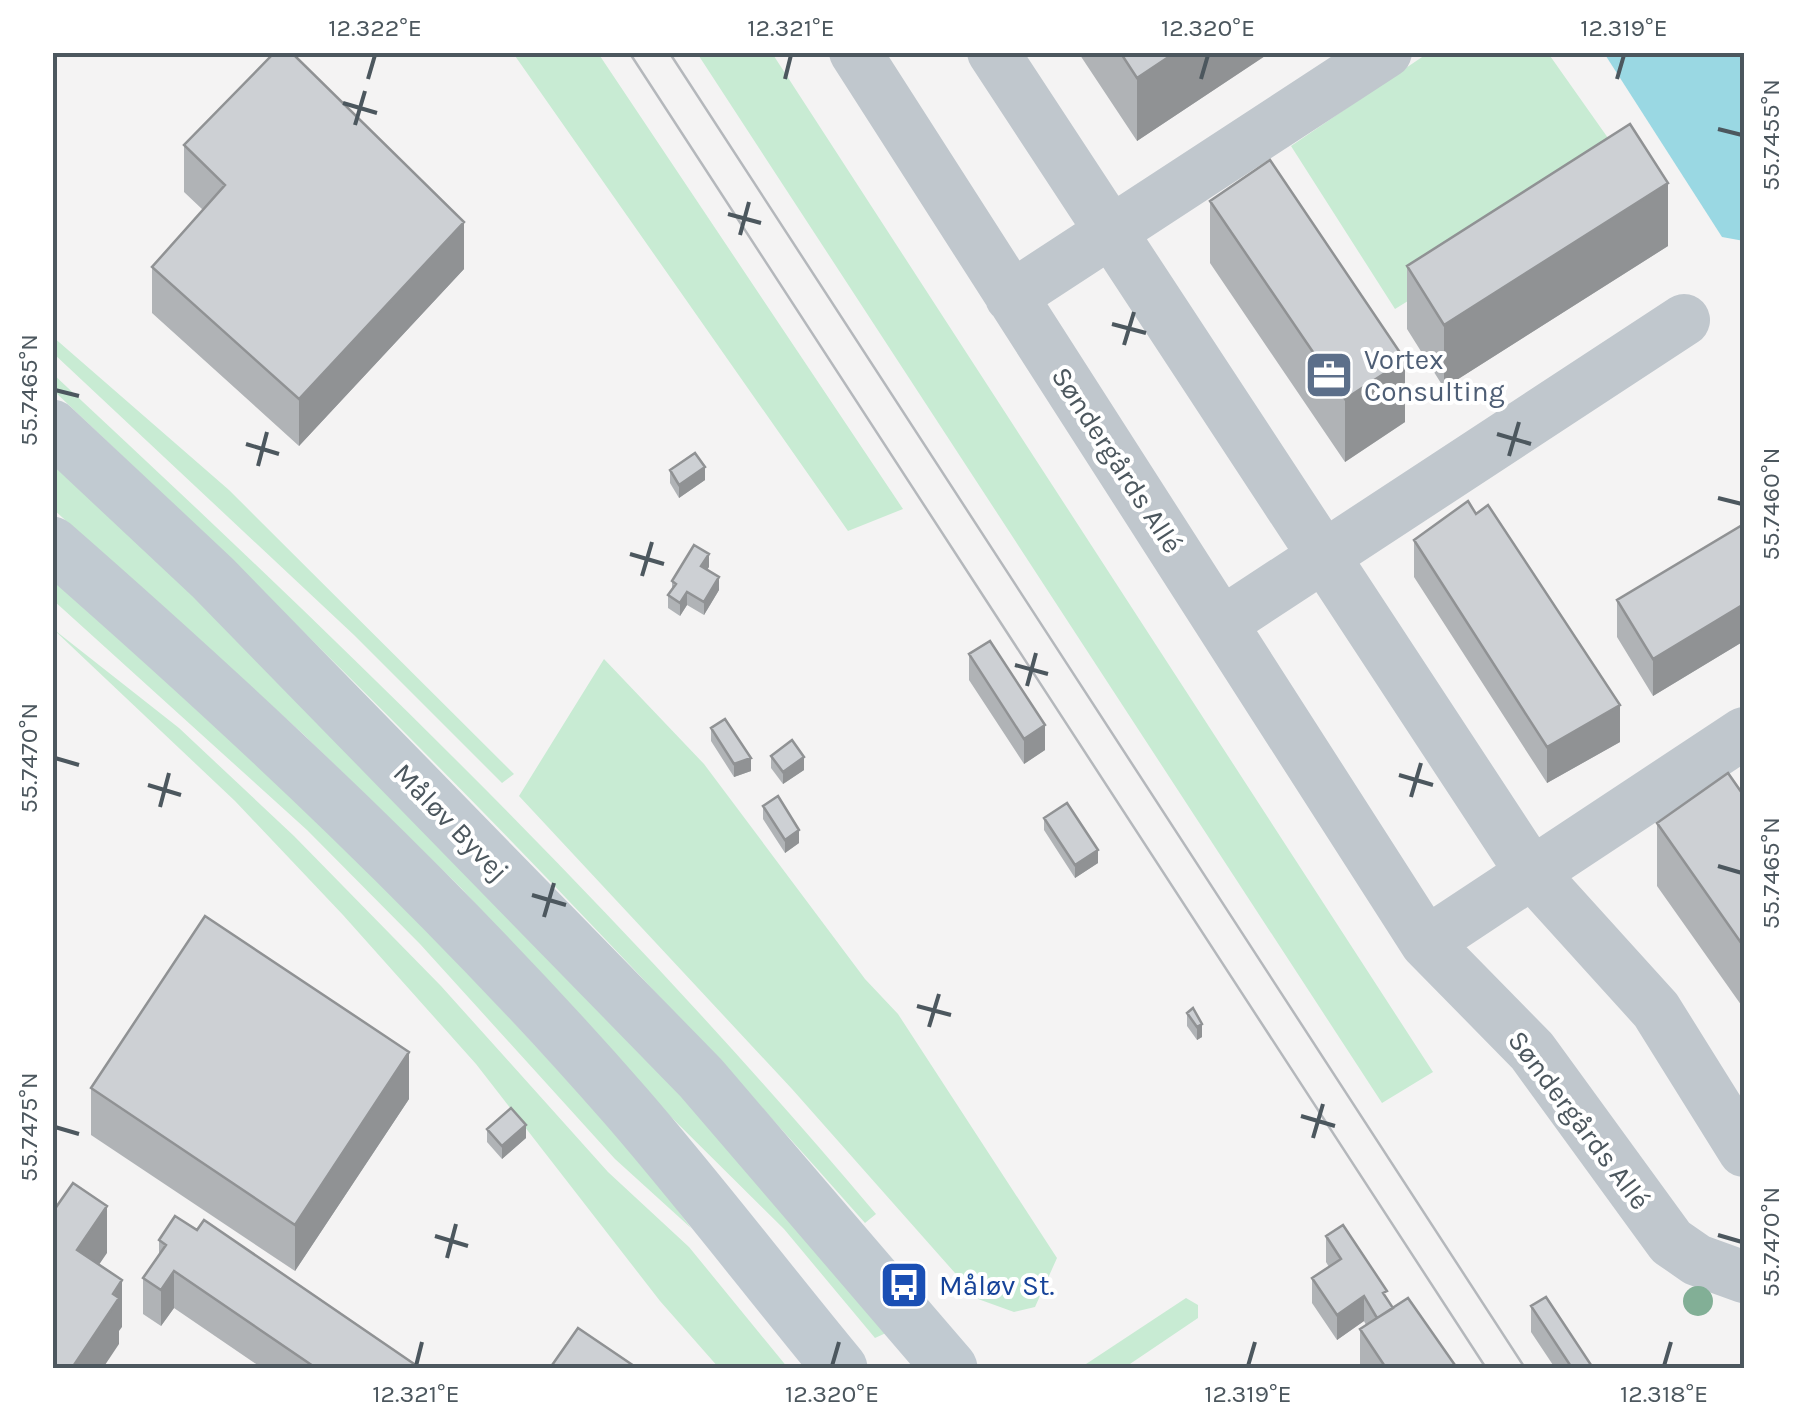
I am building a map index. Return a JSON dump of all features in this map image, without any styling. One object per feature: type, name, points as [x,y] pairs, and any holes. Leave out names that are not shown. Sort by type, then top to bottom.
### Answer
[{"type":"main road","name":"Måløv Byvej","points":[[52,427],[213,578],[701,1078],[950,1368]]},
{"type":"main road","points":[[52,544],[216,686],[433,899],[624,1105],[840,1368]]},
{"type":"street","name":"Søndergårds Allé","points":[[854,52],[1426,943],[1532,1051],[1670,1242],[1698,1260],[1744,1277]]},
{"type":"street","points":[[993,52],[1531,872],[1656,1010],[1744,1151]]},
{"type":"street","points":[[1011,297],[1386,52]]},
{"type":"street","points":[[1222,623],[1684,320]]},
{"type":"street","points":[[1426,943],[1744,732]]},
{"type":"green space","points":[[513,53],[598,53],[903,509],[848,531]]},
{"type":"green space","points":[[697,53],[772,53],[1433,1072],[1382,1103]]},
{"type":"green space","points":[[1428,53],[1548,53],[1632,172],[1558,208],[1395,309],[1291,146]]},
{"type":"green space","points":[[52,336],[229,490],[514,774],[502,783],[354,635],[53,353]]},
{"type":"green space","points":[[52,373],[372,677],[580,886],[681,993],[876,1214],[865,1223],[669,1007],[468,797],[53,390]]},
{"type":"green space","points":[[52,462],[191,593],[664,1073],[888,1332],[875,1338],[784,1229],[669,1115],[461,888],[303,734],[53,509]]},
{"type":"green space","points":[[52,578],[232,740],[406,909],[607,1124],[691,1228],[615,1159],[420,944],[307,830],[53,600]]},
{"type":"green space","points":[[52,628],[179,728],[294,836],[441,986],[608,1172],[689,1247],[788,1368],[719,1368],[660,1301],[476,1064],[343,915],[235,801]]},
{"type":"green space","points":[[604,659],[704,764],[865,979],[898,1014],[1057,1258],[1035,1307],[1014,1312],[978,1299],[792,1089],[519,796]]},
{"type":"green space","points":[[1186,1298],[1198,1305],[1198,1318],[1124,1368],[1080,1368]]},
{"type":"water","points":[[1604,53],[1744,53],[1744,241],[1722,237]]},
{"type":"building","points":[[275,52],[291,52],[464,222],[299,399],[152,267],[225,185],[184,145]]},
{"type":"building","points":[[1120,52],[1176,52],[1137,78]]},
{"type":"building","points":[[1630,124],[1668,183],[1444,325],[1407,266]]},
{"type":"building","points":[[1270,160],[1405,360],[1345,399],[1210,201]]},
{"type":"building","points":[[695,453],[705,467],[679,485],[670,470]]},
{"type":"building","points":[[1468,501],[1476,514],[1488,505],[1620,705],[1547,747],[1414,540]]},
{"type":"building","points":[[1744,524],[1744,604],[1653,659],[1617,600]]},
{"type":"building","points":[[694,545],[709,554],[701,566],[719,577],[704,602],[687,592],[680,603],[668,595]]},
{"type":"building","points":[[990,641],[1045,725],[1024,739],[969,654]]},
{"type":"building","points":[[725,719],[751,758],[734,764],[711,728]]},
{"type":"building","points":[[792,740],[804,757],[783,772],[771,756]]},
{"type":"building","points":[[1728,773],[1744,796],[1744,947],[1657,823]]},
{"type":"building","points":[[778,796],[799,830],[785,840],[763,806]]},
{"type":"building","points":[[1067,803],[1098,850],[1075,865],[1044,818]]},
{"type":"building","points":[[205,916],[409,1052],[295,1225],[91,1088]]},
{"type":"building","points":[[1193,1008],[1202,1024],[1197,1027],[1187,1013]]},
{"type":"building","points":[[511,1108],[526,1125],[502,1146],[487,1129]]},
{"type":"building","points":[[73,1183],[107,1206],[77,1250],[122,1280],[113,1294],[119,1298],[72,1368],[52,1368],[52,1213]]},
{"type":"building","points":[[175,1216],[197,1230],[204,1220],[420,1368],[316,1368],[174,1271],[161,1290],[143,1278],[166,1245],[159,1240]]},
{"type":"building","points":[[1343,1225],[1387,1291],[1383,1293],[1393,1308],[1377,1318],[1364,1296],[1337,1315],[1312,1278],[1341,1259],[1326,1236]]},
{"type":"building","points":[[1546,1297],[1593,1368],[1572,1368],[1531,1306]]},
{"type":"building","points":[[1408,1298],[1457,1368],[1386,1368],[1360,1329]]},
{"type":"building","points":[[578,1328],[637,1368],[550,1368]]},
{"type":"tram line","points":[[629,52],[1486,1368]]},
{"type":"tram line","points":[[669,52],[1525,1368]]},
{"type":"place","name":"Vortex Consulting","points":[[1329,375]]},
{"type":"place","name":"Måløv St.","points":[[904,1285]]}]
